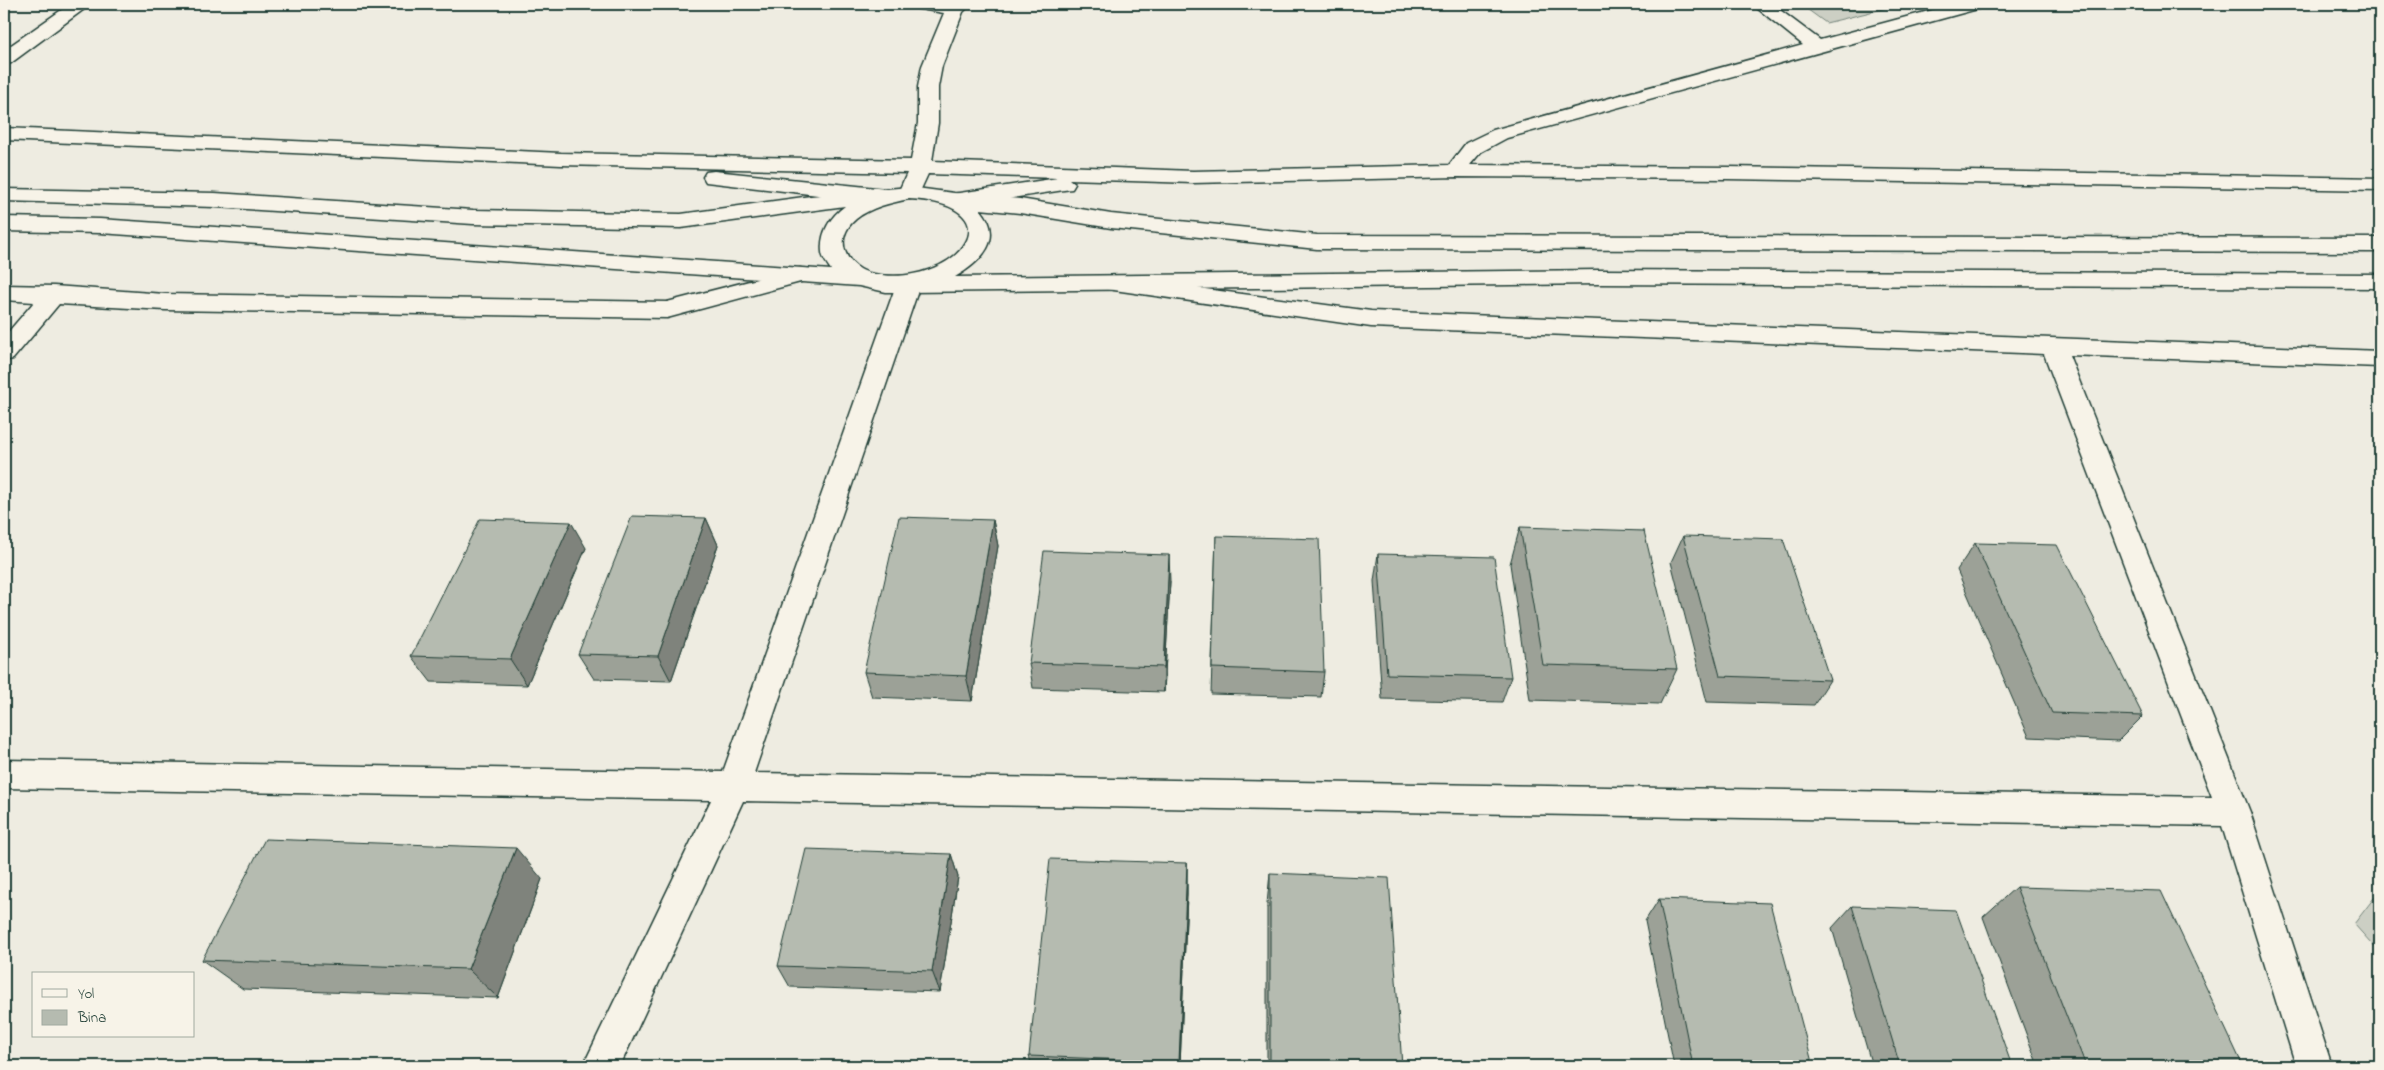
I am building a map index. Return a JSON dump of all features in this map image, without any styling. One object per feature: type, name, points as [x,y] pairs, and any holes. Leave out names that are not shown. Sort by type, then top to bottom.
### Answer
[{"type":"street","points":[[4,59],[82,4]]},
{"type":"street","points":[[909,193],[920,167],[928,123],[928,88],[932,66],[958,6],[920,4]]},
{"type":"street","points":[[1761,4],[1817,47]]},
{"type":"street","points":[[1457,171],[1461,159],[1470,148],[1500,134],[1975,4]]},
{"type":"street","points":[[4,134],[561,159],[920,167],[1193,177]]},
{"type":"street","points":[[561,159],[886,196]]},
{"type":"street","points":[[954,200],[1060,184],[1193,177],[1457,171],[1728,173],[2380,184]]},
{"type":"street","points":[[4,195],[215,200],[473,217],[662,220],[742,214],[811,203],[909,193],[932,194],[954,200],[1020,206],[1111,221],[1317,242],[2380,245]]},
{"type":"street","points":[[860,279],[843,269],[834,257],[831,242],[837,228],[849,214],[866,204],[886,196]]},
{"type":"street","points":[[908,285],[934,279],[957,269],[973,255],[981,239],[980,223],[970,210],[954,200]]},
{"type":"street","points":[[4,224],[120,227],[860,279],[881,284],[908,285],[1588,277],[2380,281]]},
{"type":"street","points":[[4,292],[165,302],[666,310],[800,275]]},
{"type":"street","points":[[1109,283],[1371,319],[2380,359]]},
{"type":"street","points":[[601,1066],[734,786],[908,285]]},
{"type":"street","points":[[4,353],[54,294]]},
{"type":"street","points":[[2053,346],[2234,812],[2314,1066]]},
{"type":"street","points":[[4,774],[2234,812]]},
{"type":"shaded area","points":[[1800,4],[1903,4],[1826,23]]},
{"type":"shaded area","points":[[2380,890],[2380,953],[2354,924]]},
{"type":"building","points":[[632,516],[706,518],[658,656],[578,654]]},
{"type":"building","points":[[899,517],[993,520],[966,676],[864,672]]},
{"type":"building","points":[[480,519],[571,522],[510,659],[411,656]]},
{"type":"building","points":[[1520,527],[1644,531],[1677,669],[1543,665]]},
{"type":"building","points":[[1216,536],[1319,539],[1324,672],[1212,668]]},
{"type":"building","points":[[1683,536],[1783,539],[1830,680],[1720,676]]},
{"type":"building","points":[[1975,543],[2057,545],[2143,716],[2052,713]]},
{"type":"building","points":[[1044,551],[1169,555],[1164,667],[1029,663]]},
{"type":"building","points":[[1378,554],[1494,557],[1511,677],[1387,674]]},
{"type":"building","points":[[265,839],[516,848],[468,969],[202,960]]},
{"type":"building","points":[[806,849],[951,854],[932,971],[778,966]]},
{"type":"building","points":[[1050,859],[1187,863],[1179,1062],[1029,1056]]},
{"type":"building","points":[[1270,873],[1389,878],[1402,1066],[1270,1066]]},
{"type":"building","points":[[2016,887],[2161,891],[2243,1066],[2086,1066]]},
{"type":"building","points":[[1659,899],[1770,903],[1813,1066],[1693,1066]]},
{"type":"building","points":[[1852,906],[1956,910],[2012,1066],[1900,1066]]}]
